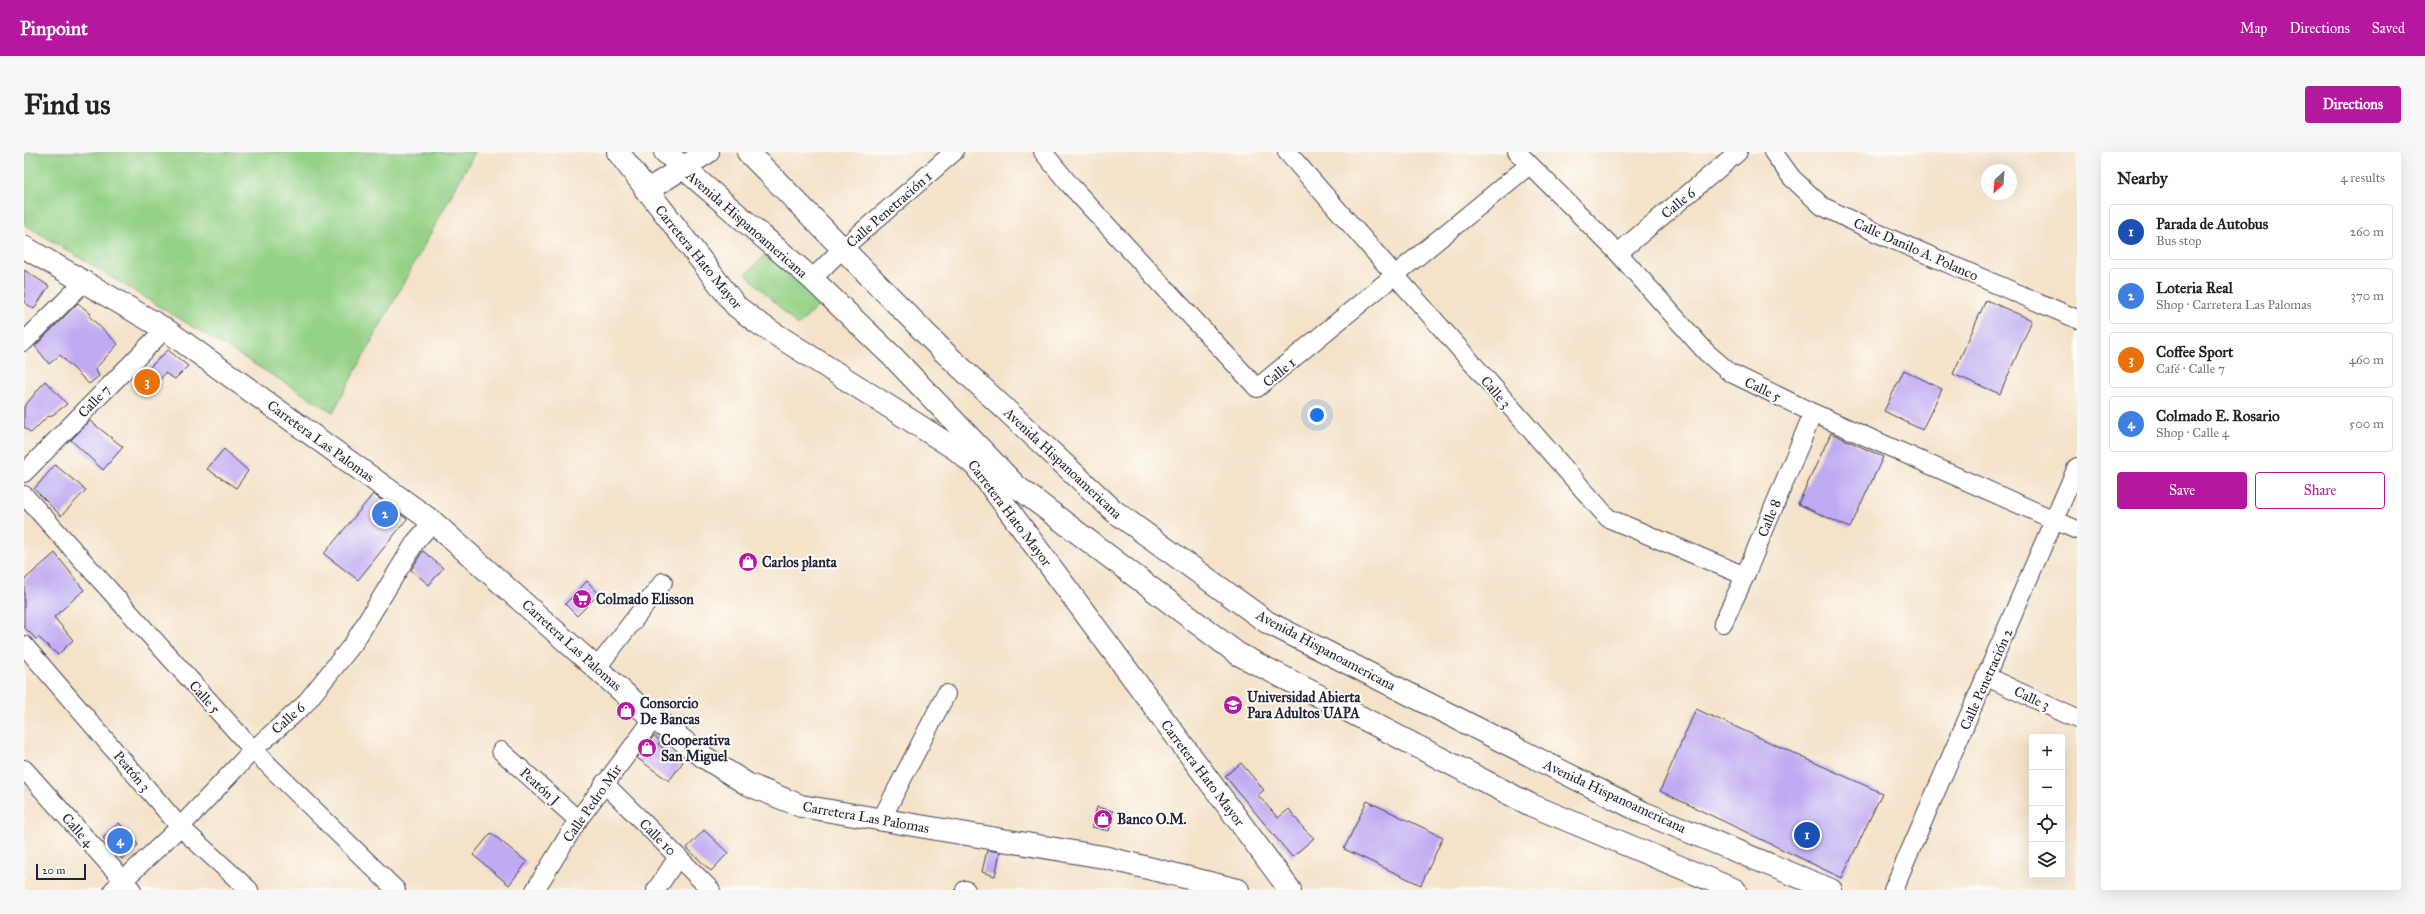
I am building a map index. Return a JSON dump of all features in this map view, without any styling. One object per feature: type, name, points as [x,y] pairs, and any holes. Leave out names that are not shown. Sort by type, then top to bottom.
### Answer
[{"type":"main road","name":"Carretera Hato Mayor","points":[[618,152],[646,191],[736,306],[758,323],[958,450],[976,466],[1289,890]]},
{"type":"main road","name":"Avenida Hispanoamericana","points":[[665,152],[812,279],[896,359],[1016,486],[1238,654],[1531,805],[1735,890]]},
{"type":"main road","points":[[646,191],[708,152]]},
{"type":"main road","name":"Avenida Hispanoamericana","points":[[748,152],[944,352],[1114,511],[1267,622],[1644,813],[1831,890]]},
{"type":"main road","name":"Carretera Las Palomas","points":[[24,247],[83,283],[165,329],[434,522],[545,620],[596,669],[654,718],[704,757],[747,784],[801,806],[1103,857],[1238,890]]},
{"type":"street","name":"Calle Penetración 1","points":[[842,249],[954,152]]},
{"type":"street","name":"Calle 1","points":[[1043,152],[1085,201],[1257,388],[1395,277],[1528,166]]},
{"type":"street","name":"Calle 3","points":[[1287,152],[1395,277],[1608,518],[1746,576]]},
{"type":"street","name":"Calle 5","points":[[1517,152],[1528,166],[1618,253],[1718,364],[1728,372],[1813,413],[2077,530]]},
{"type":"street","name":"Calle 6","points":[[1618,253],[1738,152]]},
{"type":"street","name":"Calle Danilo A. Polanco","points":[[1773,152],[1792,178],[1822,206],[1875,232],[2077,319]]},
{"type":"street","name":"Avenida Hispanoamericana","points":[[812,279],[842,249]]},
{"type":"street","points":[[24,342],[83,283]]},
{"type":"street","name":"Calle 7","points":[[24,473],[165,329]]},
{"type":"street","name":"Calle 8","points":[[1723,623],[1746,576],[1813,413]]},
{"type":"street","name":"Calle Penetración 2","points":[[1893,890],[1987,677],[2077,467]]},
{"type":"street","name":"Calle 5","points":[[24,495],[252,750],[396,890]]},
{"type":"street","name":"Calle 6","points":[[123,887],[252,750],[304,705],[348,650],[409,553],[434,522]]},
{"type":"street","points":[[596,669],[663,582]]},
{"type":"street","name":"Peatón 3","points":[[24,644],[180,827],[249,890]]},
{"type":"street","name":"Calle 3","points":[[1987,677],[2077,719]]},
{"type":"street","points":[[881,820],[946,694]]},
{"type":"street","name":"Calle Pedro Mir","points":[[535,890],[578,820],[604,783],[654,718]]},
{"type":"street","name":"Peatón J","points":[[501,751],[578,820]]},
{"type":"street","name":"Calle 4","points":[[24,769],[123,887]]},
{"type":"street","name":"Calle 10","points":[[604,783],[711,890]]},
{"type":"street","points":[[656,890],[678,857]]},
{"type":"green space","points":[[24,152],[475,152],[333,412],[24,224]]},
{"type":"green space","points":[[769,251],[821,303],[798,326],[746,274]]},
{"type":"building","points":[[24,270],[49,286],[34,309],[24,302]]},
{"type":"building","points":[[1986,300],[2032,320],[2000,394],[1953,374]]},
{"type":"building","points":[[78,303],[91,314],[89,316],[118,344],[95,369],[99,376],[89,384],[60,355],[49,364],[35,346]]},
{"type":"building","points":[[168,350],[188,366],[175,379],[165,373],[151,392],[135,381]]},
{"type":"building","points":[[1904,370],[1942,389],[1922,430],[1884,411]]},
{"type":"building","points":[[45,381],[67,404],[50,417],[48,416],[31,433],[24,427],[24,407]]},
{"type":"building","points":[[90,421],[123,447],[103,470],[71,440]]},
{"type":"building","points":[[1831,433],[1883,457],[1850,528],[1798,504]]},
{"type":"building","points":[[224,449],[248,471],[236,488],[207,469]]},
{"type":"building","points":[[55,465],[86,490],[61,516],[34,489]]},
{"type":"building","points":[[373,494],[407,519],[358,580],[324,554]]},
{"type":"building","points":[[423,551],[443,568],[429,585],[411,570]]},
{"type":"building","points":[[55,553],[84,590],[54,617],[73,640],[58,655],[38,637],[36,639],[24,627],[24,580]]},
{"type":"building","name":"Colmado Elisson","points":[[587,581],[599,594],[577,616],[565,604]]},
{"type":"building","points":[[1696,709],[1882,793],[1842,878],[1660,791]]},
{"type":"building","points":[[654,736],[661,741],[658,744],[683,762],[669,781],[637,758]]},
{"type":"building","points":[[1241,763],[1264,790],[1258,795],[1278,818],[1289,809],[1303,828],[1314,838],[1292,857],[1225,776]]},
{"type":"building","points":[[1367,801],[1443,837],[1421,885],[1344,849]]},
{"type":"building","name":"Banco O.M.","points":[[1097,807],[1113,811],[1109,831],[1092,827]]},
{"type":"building","points":[[119,823],[138,845],[122,859],[103,838]]},
{"type":"building","points":[[704,830],[728,853],[711,871],[687,848]]},
{"type":"building","points":[[491,833],[527,862],[509,885],[473,855]]},
{"type":"building","points":[[987,850],[1000,852],[995,876],[982,872]]},
{"type":"place","name":"Coffee Sport","points":[[147,382]]},
{"type":"place","name":"Loteria Real","points":[[385,514]]},
{"type":"place","name":"Carlos planta","points":[[748,562]]},
{"type":"place","name":"Colmado Elisson","points":[[582,599]]},
{"type":"place","name":"Universidad Abierta Para Adultos UAPA","points":[[1233,705]]},
{"type":"place","name":"Consorcio De Bancas","points":[[626,711]]},
{"type":"place","name":"Cooperativa San Miguel","points":[[647,748]]},
{"type":"place","name":"Banco O.M.","points":[[1103,819]]},
{"type":"place","name":"Parada de Autobus","points":[[1807,835]]},
{"type":"place","name":"Colmado E. Rosario","points":[[120,841]]}]
